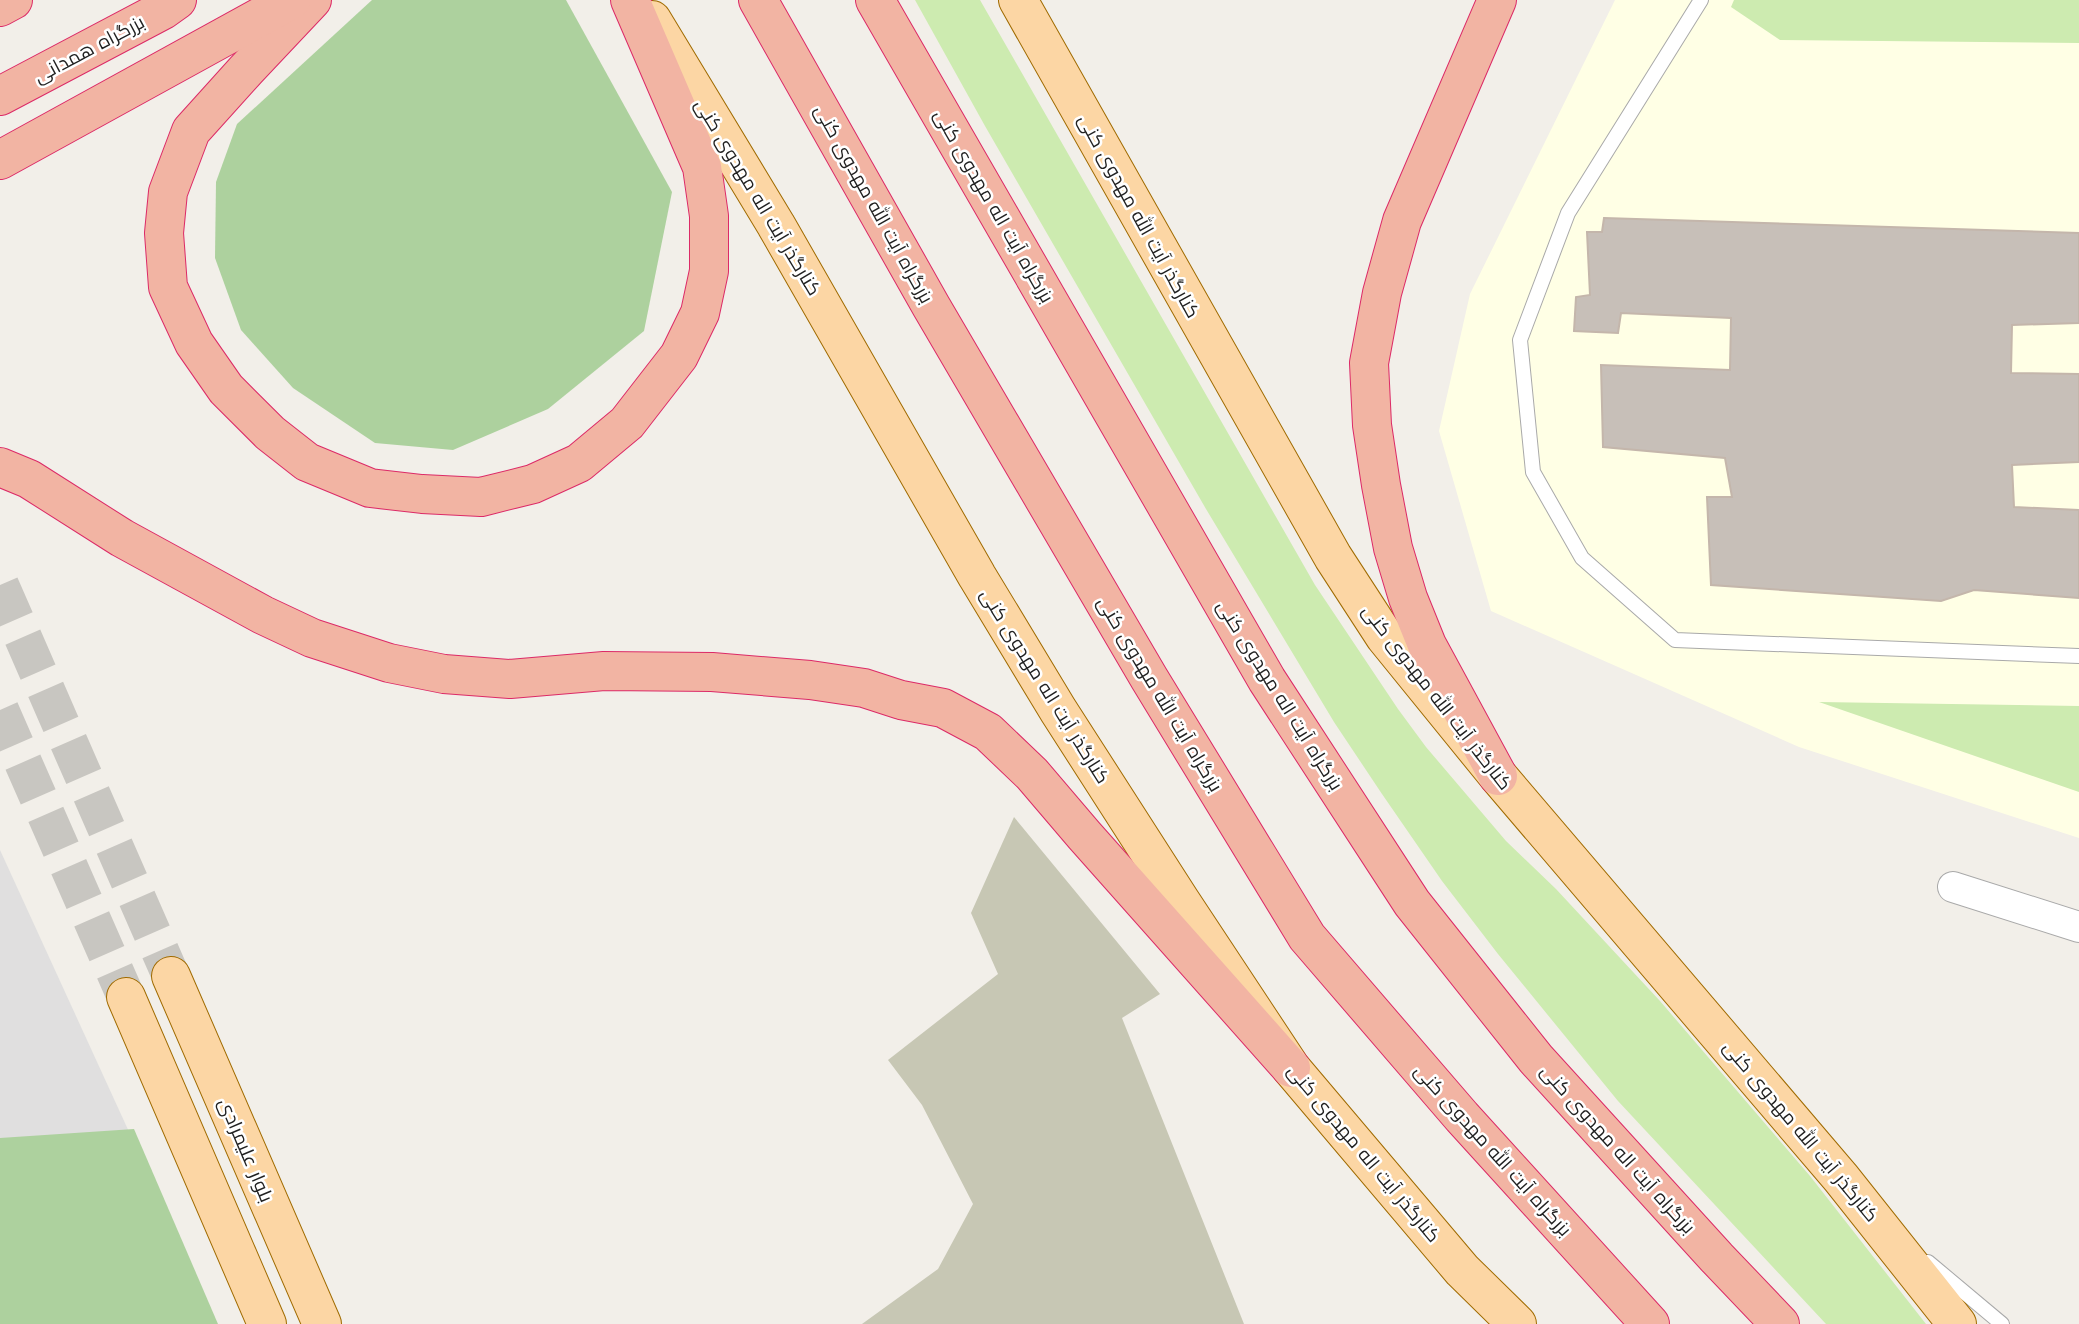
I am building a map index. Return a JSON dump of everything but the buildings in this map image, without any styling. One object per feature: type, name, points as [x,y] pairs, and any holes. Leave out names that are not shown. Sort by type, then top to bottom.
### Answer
[{"type":"highway","points":[[0,7],[13,0]]},
{"type":"highway","name":"بزرگراه همدانی","points":[[0,96],[177,0]]},
{"type":"highway","points":[[0,160],[292,0]]},
{"type":"highway","points":[[312,0],[191,131],[168,192],[164,233],[168,287],[194,343],[226,389],[270,433],[307,462],[370,488],[481,497],[533,484],[579,463],[627,423],[679,356],[700,313],[709,271],[709,216],[702,167],[630,0]]},
{"type":"highway","name":"بزرگراه آیت الله مهدوی کنی","points":[[758,0],[931,306],[1135,654],[1307,937],[1462,1117],[1650,1324]]},
{"type":"highway","name":"بزرگراه آیت اله مهدوی کنی","points":[[875,0],[1267,680],[1412,902],[1536,1059],[1780,1324]]},
{"type":"highway","points":[[1497,0],[1402,221],[1382,293],[1369,363],[1372,425],[1381,485],[1393,548],[1408,598],[1427,645],[1498,776]]},
{"type":"highway","points":[[0,467],[29,479],[122,538],[263,615],[313,638],[389,663],[444,674],[510,679],[604,671],[724,673],[810,680],[864,688],[943,708],[988,732],[1032,774],[1291,1068]]},
{"type":"main road","name":"کنارگذر آیت اله مهدوی کنی","points":[[640,0],[776,225],[977,576],[1058,710],[1291,1068],[1462,1270],[1517,1324]]},
{"type":"main road","name":"کنارگذر آیت الله مهدوی کنی","points":[[1017,0],[1333,558],[1385,637],[1498,776],[1867,1210],[1957,1324]]},
{"type":"main road","name":"بلوار علیمرادی","points":[[171,976],[322,1324]]},
{"type":"main road","points":[[126,997],[267,1324]]},
{"type":"street","points":[[1953,887],[2079,927]]},
{"type":"lane","points":[[1701,0],[1568,213],[1520,340],[1533,472],[1582,558],[1675,640],[2079,656]]},
{"type":"lane","points":[[1867,1210],[2002,1324]]},
{"type":"shaded area","points":[[1615,0],[2079,0],[2079,838],[1799,747],[1491,611],[1439,431],[1470,294]]},
{"type":"shaded area","points":[[1014,817],[1160,994],[1122,1018],[1244,1324],[862,1324],[938,1269],[973,1204],[922,1105],[888,1060],[998,974],[971,913]]},
{"type":"shaded area","points":[[0,850],[217,1324],[0,1324]]},
{"type":"green space","points":[[372,0],[566,0],[672,192],[644,331],[548,409],[453,450],[375,443],[293,388],[241,330],[215,258],[216,182],[237,124]]},
{"type":"green space","points":[[915,0],[980,0],[1315,585],[1398,709],[1426,747],[1506,841],[1556,889],[1660,1001],[1810,1176],[1926,1324],[1826,1324],[1618,1101],[1442,881],[1334,722],[1206,509]]},
{"type":"green space","points":[[1734,0],[2079,0],[2079,43],[1780,40],[1731,7]]},
{"type":"green space","points":[[1819,702],[2079,706],[2079,792]]},
{"type":"green space","points":[[134,1129],[218,1324],[0,1324],[0,1138]]},
{"type":"tunnel","points":[[0,585],[171,976]]},
{"type":"tunnel","points":[[0,710],[126,997]]}]
